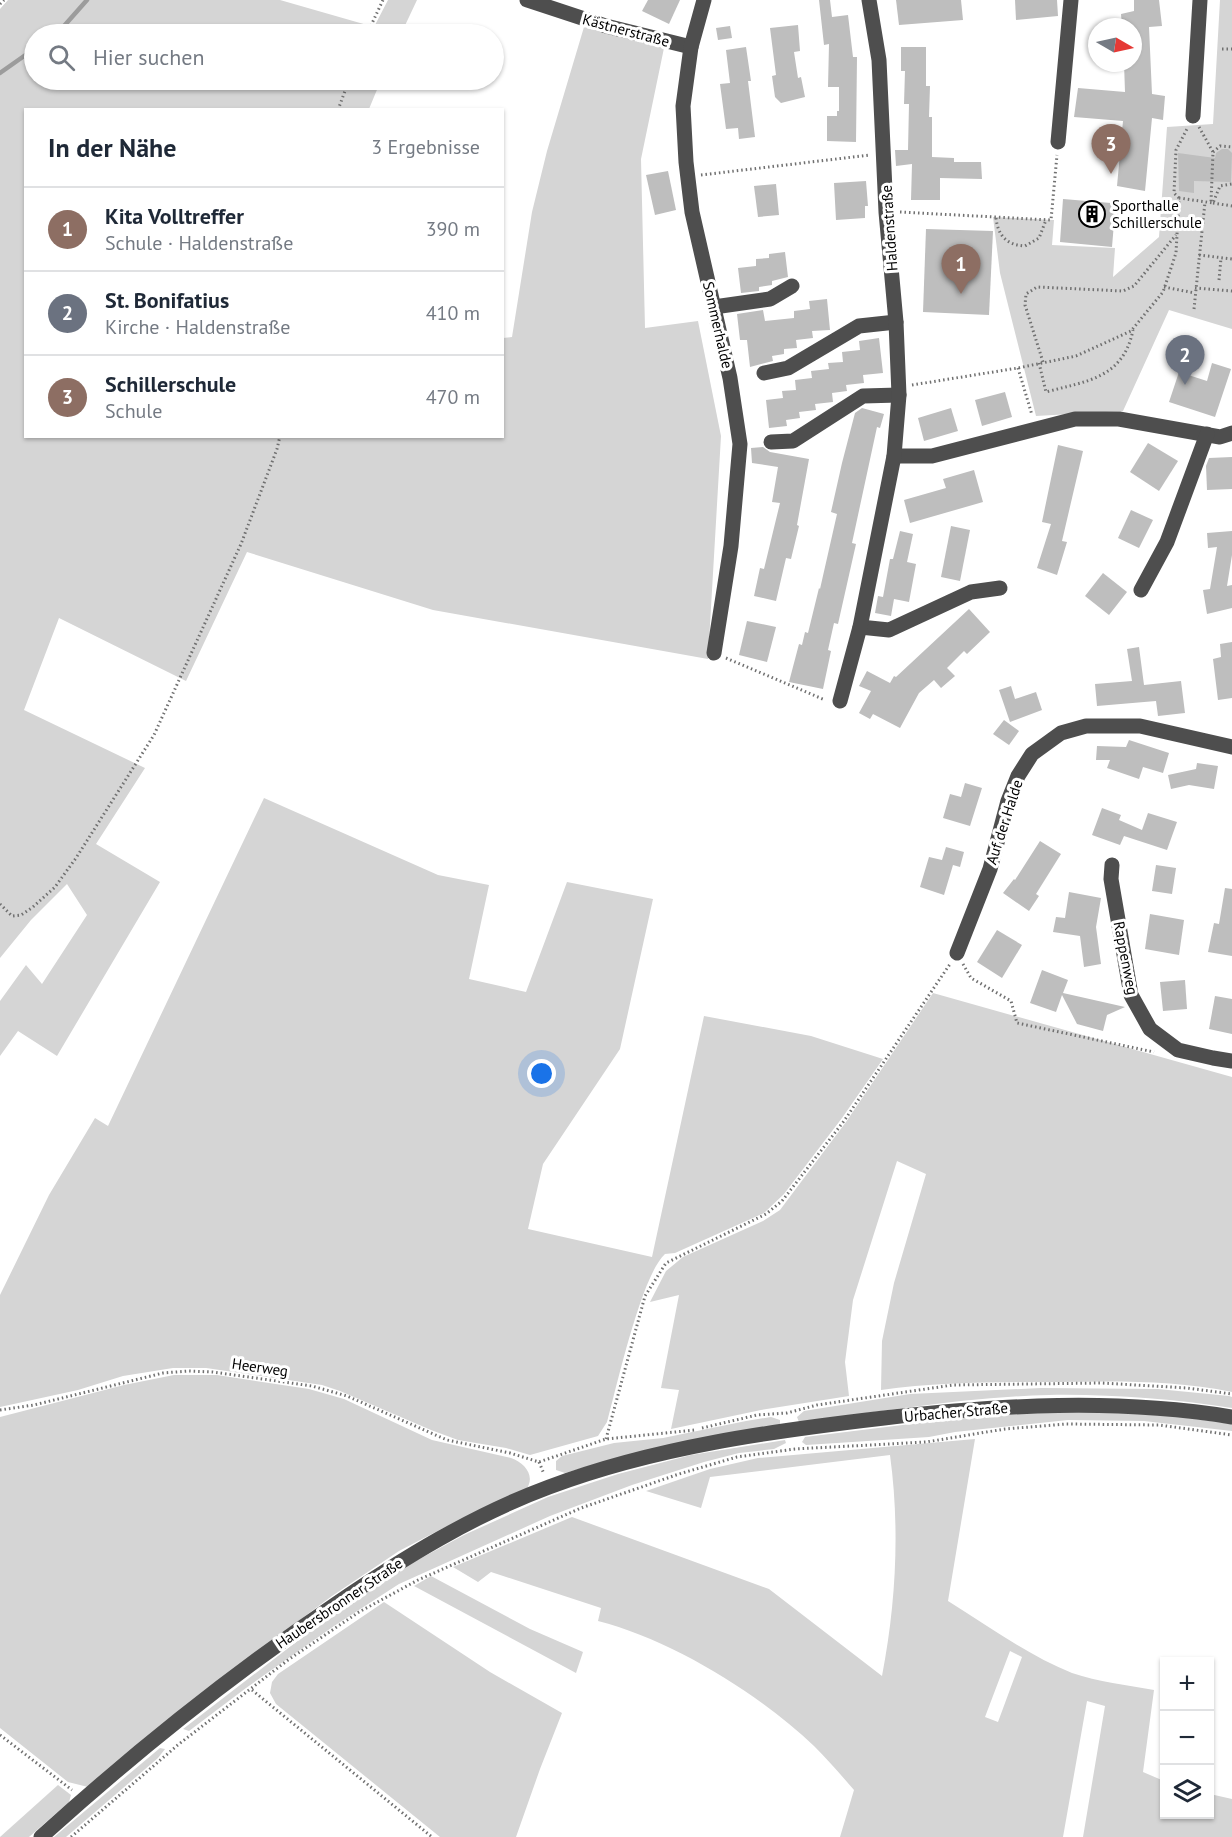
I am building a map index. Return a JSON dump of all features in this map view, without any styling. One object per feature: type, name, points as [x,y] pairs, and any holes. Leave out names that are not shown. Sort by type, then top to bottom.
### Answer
[{"type":"street","name":"Sommerhalde","points":[[704,0],[691,47],[683,106],[686,162],[692,212],[736,411],[740,444],[732,546],[714,653]]},
{"type":"street","name":"Haldenstraße","points":[[840,700],[860,627],[894,456],[899,391],[896,322],[886,212],[879,60],[869,0]]},
{"type":"street","points":[[1058,142],[1071,0]]},
{"type":"street","points":[[1193,116],[1200,0]]},
{"type":"street","name":"Kästnerstraße","points":[[531,1],[606,26],[691,47]]},
{"type":"street","points":[[714,307],[770,299],[792,286]]},
{"type":"street","points":[[764,373],[788,368],[858,326],[896,322]]},
{"type":"street","points":[[771,442],[793,441],[862,396],[899,391]]},
{"type":"street","points":[[894,456],[932,456],[1075,419],[1119,419],[1220,437],[1232,433]]},
{"type":"street","points":[[1141,590],[1167,542],[1207,434]]},
{"type":"street","points":[[860,627],[889,630],[971,592],[1000,588]]},
{"type":"street","name":"Auf der Halde","points":[[957,954],[990,869],[1008,801],[1018,776],[1032,754],[1061,733],[1086,726],[1140,726],[1232,747]]},
{"type":"street","name":"Rappenweg","points":[[1112,865],[1112,879],[1131,995],[1150,1029],[1178,1050],[1232,1061]]},
{"type":"street","name":"Urbacher Straße","points":[[682,1449],[792,1429],[945,1411],[1010,1406],[1115,1404],[1232,1417]]},
{"type":"street","name":"Haubersbronner Straße","points":[[41,1837],[167,1729],[282,1641],[402,1560],[494,1511],[549,1487],[615,1466],[682,1449]]},
{"type":"path","points":[[0,4],[4,0]]},
{"type":"path","points":[[372,24],[383,0]]},
{"type":"path","points":[[1222,49],[1232,49]]},
{"type":"path","points":[[339,108],[345,90]]},
{"type":"path","points":[[1193,116],[1176,150],[1174,193],[1179,198],[1232,206]]},
{"type":"path","points":[[1204,136],[1213,152],[1212,203]]},
{"type":"path","points":[[886,212],[1051,220],[1058,142]]},
{"type":"path","points":[[1213,152],[1220,146],[1232,147]]},
{"type":"path","points":[[705,175],[884,154]]},
{"type":"path","points":[[1212,203],[1220,186],[1232,184]]},
{"type":"path","points":[[899,391],[1076,356],[1110,342],[1133,328],[1163,292],[1176,253],[1179,198]]},
{"type":"path","points":[[1194,309],[1205,202]]},
{"type":"path","points":[[995,217],[997,231],[1002,237],[1017,245],[1025,246],[1039,238],[1046,220]]},
{"type":"path","points":[[1044,363],[1025,305],[1026,294],[1037,287],[1123,291],[1134,286],[1177,233]]},
{"type":"path","points":[[1199,255],[1232,260]]},
{"type":"path","points":[[1219,280],[1221,258]]},
{"type":"path","points":[[1164,287],[1195,293]]},
{"type":"path","points":[[1195,288],[1232,291]]},
{"type":"path","points":[[1039,363],[1046,392],[1098,378],[1116,366],[1131,341],[1133,328]]},
{"type":"path","points":[[1018,368],[1036,428]]},
{"type":"path","points":[[0,904],[12,916],[21,915],[55,887],[154,735],[241,544],[280,438]]},
{"type":"path","points":[[714,653],[824,700]]},
{"type":"path","points":[[606,1439],[645,1296],[666,1263],[766,1214],[782,1201],[844,1120],[957,954]]},
{"type":"path","points":[[971,978],[1011,1001],[1017,1023],[1155,1052],[1178,1050]]},
{"type":"path","name":"Heerweg","points":[[0,1410],[163,1373],[213,1372],[312,1386],[347,1396],[447,1440],[510,1453],[539,1462],[606,1439],[694,1430],[757,1415],[786,1413],[817,1405],[953,1385],[1102,1383],[1187,1388],[1232,1394]]},
{"type":"path","points":[[71,1837],[179,1744],[288,1660],[359,1612],[418,1580],[581,1508],[679,1474],[737,1457],[795,1449],[926,1442],[1005,1429],[1066,1424],[1159,1425],[1232,1435]]},
{"type":"path","points":[[252,1690],[432,1837]]},
{"type":"path","points":[[0,1735],[84,1799]]},
{"type":"shaded area","points":[[8,0],[280,0],[364,24],[24,24],[24,90],[377,90],[369,108],[24,108],[24,438],[504,438],[504,338],[512,337],[532,212],[547,151],[584,27],[664,48],[641,159],[645,328],[698,321],[721,436],[708,659],[433,610],[247,552],[186,681],[59,618],[24,710],[145,768],[96,844],[160,882],[57,1056],[18,1031],[0,1056],[0,1001],[26,965],[42,984],[87,915],[67,884],[31,920],[0,958],[0,9]]},
{"type":"shaded area","points":[[388,0],[417,0],[406,24],[376,24]]},
{"type":"shaded area","points":[[1220,0],[1232,0],[1232,329],[1169,310],[1123,411],[1036,416],[1000,273],[993,217],[1054,220],[1052,245],[1115,248],[1113,277],[1159,237],[1167,127],[1213,124]]},
{"type":"shaded area","points":[[264,798],[438,875],[489,885],[469,979],[526,992],[567,882],[653,899],[620,1049],[543,1164],[528,1229],[652,1257],[704,1016],[811,1036],[883,1059],[842,1118],[784,1194],[764,1213],[675,1253],[665,1254],[647,1284],[623,1359],[607,1422],[598,1436],[530,1455],[506,1448],[458,1440],[322,1385],[206,1368],[173,1368],[123,1376],[78,1390],[0,1407],[0,1295],[49,1195],[95,1118],[108,1126]]},
{"type":"shaded area","points":[[933,993],[1232,1077],[1232,1392],[1189,1385],[1124,1382],[970,1383],[881,1390],[882,1341],[894,1283],[926,1174],[897,1161],[853,1300],[845,1362],[849,1396],[761,1410],[671,1429],[679,1390],[661,1388],[679,1295],[650,1302],[666,1271],[683,1257],[763,1221],[780,1210],[846,1122]]},
{"type":"shaded area","points":[[174,1375],[217,1375],[309,1389],[344,1399],[432,1440],[516,1460],[528,1471],[529,1485],[526,1490],[399,1551],[332,1596],[219,1680],[88,1787],[68,1782],[0,1728],[0,1417],[124,1385]]},
{"type":"shaded area","points":[[1041,1388],[1158,1389],[1229,1396],[1232,1397],[1232,1408],[1141,1398],[1049,1395],[955,1402],[799,1422],[797,1417],[804,1411],[910,1394]]},
{"type":"shaded area","points":[[1108,1412],[1172,1416],[1232,1424],[1232,1431],[1144,1421],[1068,1420],[955,1432],[929,1437],[806,1445],[802,1442],[805,1437],[992,1414]]},
{"type":"shaded area","points":[[771,1417],[780,1420],[780,1425],[672,1445],[565,1473],[556,1470],[556,1461],[562,1456],[614,1443],[663,1438]]},
{"type":"shaded area","points":[[975,1439],[948,1601],[1024,1649],[1072,1673],[1154,1690],[1143,1772],[1160,1779],[1160,1819],[1214,1819],[1214,1795],[1232,1799],[1232,1837],[1083,1837],[1105,1706],[1087,1701],[1063,1837],[840,1837],[854,1790],[814,1746],[792,1726],[741,1688],[655,1641],[598,1621],[601,1608],[491,1572],[478,1582],[453,1567],[572,1517],[769,1589],[882,1676],[891,1621],[895,1566],[895,1510],[890,1455],[710,1477],[701,1508],[646,1491],[710,1469],[758,1458]],"holes":[[[1010,1651],[1022,1657],[998,1722],[985,1717]]]},
{"type":"shaded area","points":[[785,1440],[786,1443],[774,1449],[739,1453],[632,1485],[550,1516],[399,1584],[334,1626],[189,1731],[183,1729],[313,1629],[399,1570],[464,1535],[548,1497],[618,1474],[691,1455]]},
{"type":"shaded area","points":[[431,1576],[530,1629],[583,1652],[576,1673],[414,1586]]},
{"type":"shaded area","points":[[384,1602],[490,1672],[562,1713],[516,1837],[440,1837],[276,1704],[270,1693],[272,1682],[278,1674]]},
{"type":"shaded area","points":[[160,1748],[165,1749],[158,1758],[66,1837],[54,1837]]},
{"type":"shaded area","points":[[58,1785],[71,1795],[69,1802],[29,1837],[0,1837]]},
{"type":"building","points":[[648,0],[680,0],[669,24],[642,11]]},
{"type":"building","points":[[819,0],[830,0],[832,17],[848,15],[853,57],[857,57],[856,142],[827,141],[827,116],[837,116],[839,87],[828,87],[829,44],[824,45]]},
{"type":"building","points":[[896,0],[961,0],[963,20],[899,25]]},
{"type":"building","points":[[1015,0],[1057,0],[1058,16],[1016,20]]},
{"type":"building","points":[[1134,0],[1159,0],[1162,26],[1149,27],[1152,94],[1165,96],[1163,120],[1152,118],[1145,191],[1117,186],[1123,121],[1074,117],[1078,88],[1125,92],[1124,72],[1142,72],[1142,18],[1121,18],[1121,14],[1134,11]]},
{"type":"building","points":[[798,25],[800,51],[794,52],[798,78],[801,77],[805,97],[781,103],[775,97],[772,76],[776,75],[770,28]]},
{"type":"building","points":[[730,26],[732,38],[718,40],[716,28]]},
{"type":"building","points":[[746,47],[755,137],[739,139],[738,128],[726,129],[720,84],[730,83],[726,50]]},
{"type":"building","points":[[901,47],[926,47],[926,86],[930,86],[929,117],[932,117],[932,157],[954,158],[954,162],[981,162],[982,179],[940,178],[940,200],[911,200],[912,164],[896,166],[895,150],[908,150],[909,104],[904,104],[905,71],[901,71]]},
{"type":"building","points":[[1222,149],[1228,149],[1232,153],[1231,182],[1194,181],[1194,193],[1179,191],[1178,153],[1215,158],[1216,153]]},
{"type":"building","points":[[668,171],[676,210],[655,215],[646,175]]},
{"type":"building","points":[[866,181],[868,206],[865,206],[865,218],[836,220],[834,183]]},
{"type":"building","points":[[776,184],[779,215],[758,217],[754,186]]},
{"type":"building","name":"Sporthalle Schillerschule","points":[[1063,199],[1123,204],[1121,224],[1114,223],[1112,247],[1060,242]]},
{"type":"building","points":[[926,229],[993,231],[989,315],[923,312]]},
{"type":"building","points":[[785,252],[788,277],[772,281],[772,285],[759,287],[759,291],[741,293],[738,268],[756,266],[756,259],[769,258],[769,254]]},
{"type":"building","points":[[827,299],[830,330],[812,331],[813,338],[796,340],[797,348],[784,349],[784,354],[772,356],[773,361],[750,367],[747,340],[740,340],[737,314],[763,310],[765,321],[794,318],[794,311],[810,309],[809,301]]},
{"type":"building","points":[[879,338],[883,373],[863,375],[864,383],[846,385],[847,391],[832,393],[833,402],[815,404],[816,410],[799,412],[800,418],[786,420],[787,426],[769,428],[766,400],[783,398],[782,391],[796,390],[795,380],[812,378],[811,371],[829,369],[828,363],[843,362],[842,352],[860,350],[859,341]]},
{"type":"building","points":[[1212,363],[1231,369],[1215,417],[1169,402],[1179,372],[1207,381]]},
{"type":"building","points":[[1005,392],[1012,417],[982,426],[975,400]]},
{"type":"building","points":[[862,408],[884,414],[880,428],[877,427],[852,543],[856,544],[838,624],[834,623],[823,689],[789,682],[799,644],[802,645],[805,632],[808,633],[820,589],[837,514],[831,512],[842,463],[855,413]]},
{"type":"building","points":[[951,408],[958,431],[924,441],[918,418]]},
{"type":"building","points":[[1148,443],[1178,461],[1159,491],[1130,472]]},
{"type":"building","points":[[1058,445],[1083,451],[1062,541],[1067,542],[1057,575],[1037,568],[1051,524],[1042,522]]},
{"type":"building","points":[[763,447],[770,452],[809,459],[797,525],[799,526],[791,559],[786,558],[776,601],[754,596],[760,568],[764,569],[780,503],[772,502],[778,467],[752,463],[751,448]]},
{"type":"building","points":[[1232,457],[1232,489],[1207,490],[1206,466],[1209,458]]},
{"type":"building","points":[[974,470],[983,502],[910,523],[904,500],[946,488],[943,479]]},
{"type":"building","points":[[1131,510],[1153,520],[1139,548],[1118,538]]},
{"type":"building","points":[[951,526],[970,530],[960,581],[941,577]]},
{"type":"building","points":[[900,531],[913,534],[907,562],[916,564],[909,602],[894,599],[891,616],[875,613],[878,596],[883,597],[890,559],[893,559]]},
{"type":"building","points":[[1232,531],[1232,555],[1227,586],[1232,585],[1232,608],[1207,614],[1203,590],[1210,589],[1217,547],[1208,548],[1207,533]]},
{"type":"building","points":[[1103,573],[1127,592],[1109,615],[1085,596]]},
{"type":"building","points":[[969,609],[990,632],[967,654],[964,651],[947,668],[955,676],[941,688],[934,680],[919,693],[900,728],[873,714],[870,719],[859,713],[871,691],[859,686],[867,671],[890,683],[894,676],[896,677]]},
{"type":"building","points":[[747,621],[776,627],[767,662],[739,655]]},
{"type":"building","points":[[1232,642],[1232,698],[1218,700],[1213,659],[1221,657],[1220,644]]},
{"type":"building","points":[[1139,647],[1144,685],[1181,681],[1185,713],[1158,716],[1156,701],[1097,706],[1095,684],[1132,681],[1127,649]]},
{"type":"building","points":[[1011,686],[1015,699],[1036,692],[1042,710],[1010,722],[999,690]]},
{"type":"building","points":[[1004,720],[1019,731],[1009,745],[993,734]]},
{"type":"building","points":[[1129,740],[1169,753],[1163,773],[1143,767],[1139,779],[1107,768],[1110,760],[1096,760],[1097,746],[1126,747]]},
{"type":"building","points":[[1197,763],[1218,766],[1214,789],[1189,785],[1171,789],[1168,775],[1196,769]]},
{"type":"building","points":[[965,783],[982,788],[970,826],[943,818],[950,794],[961,797]]},
{"type":"building","points":[[1102,808],[1121,815],[1119,820],[1142,830],[1148,813],[1177,822],[1167,850],[1124,836],[1120,845],[1092,835]]},
{"type":"building","points":[[1040,841],[1061,854],[1036,894],[1039,896],[1029,911],[1003,893],[1015,880]]},
{"type":"building","points":[[946,847],[964,852],[960,867],[953,865],[944,895],[920,887],[929,857],[942,860]]},
{"type":"building","points":[[1156,865],[1176,868],[1172,894],[1152,891]]},
{"type":"building","points":[[1225,888],[1232,889],[1232,956],[1208,952],[1214,923],[1219,924]]},
{"type":"building","points":[[1069,892],[1101,898],[1096,927],[1101,964],[1084,967],[1080,936],[1053,932],[1056,917],[1065,918]]},
{"type":"building","points":[[1150,914],[1184,920],[1179,955],[1145,949]]},
{"type":"building","points":[[997,930],[1022,945],[1002,978],[977,962]]},
{"type":"building","points":[[1042,970],[1068,980],[1063,993],[1125,1007],[1107,1015],[1103,1031],[1077,1024],[1062,995],[1056,1012],[1030,1003]]},
{"type":"building","points":[[1185,980],[1187,1009],[1163,1011],[1160,982]]},
{"type":"building","points":[[1215,996],[1232,999],[1232,1034],[1209,1029]]},
{"type":"waterway","points":[[66,24],[87,0]]},
{"type":"waterway","points":[[0,73],[24,56]]},
{"type":"place","name":"Schillerschule","points":[[1111,174]]},
{"type":"place","name":"Sporthalle Schillerschule","points":[[1092,214]]},
{"type":"place","name":"Kita Volltreffer","points":[[961,294]]},
{"type":"place","name":"St. Bonifatius","points":[[1185,385]]}]
